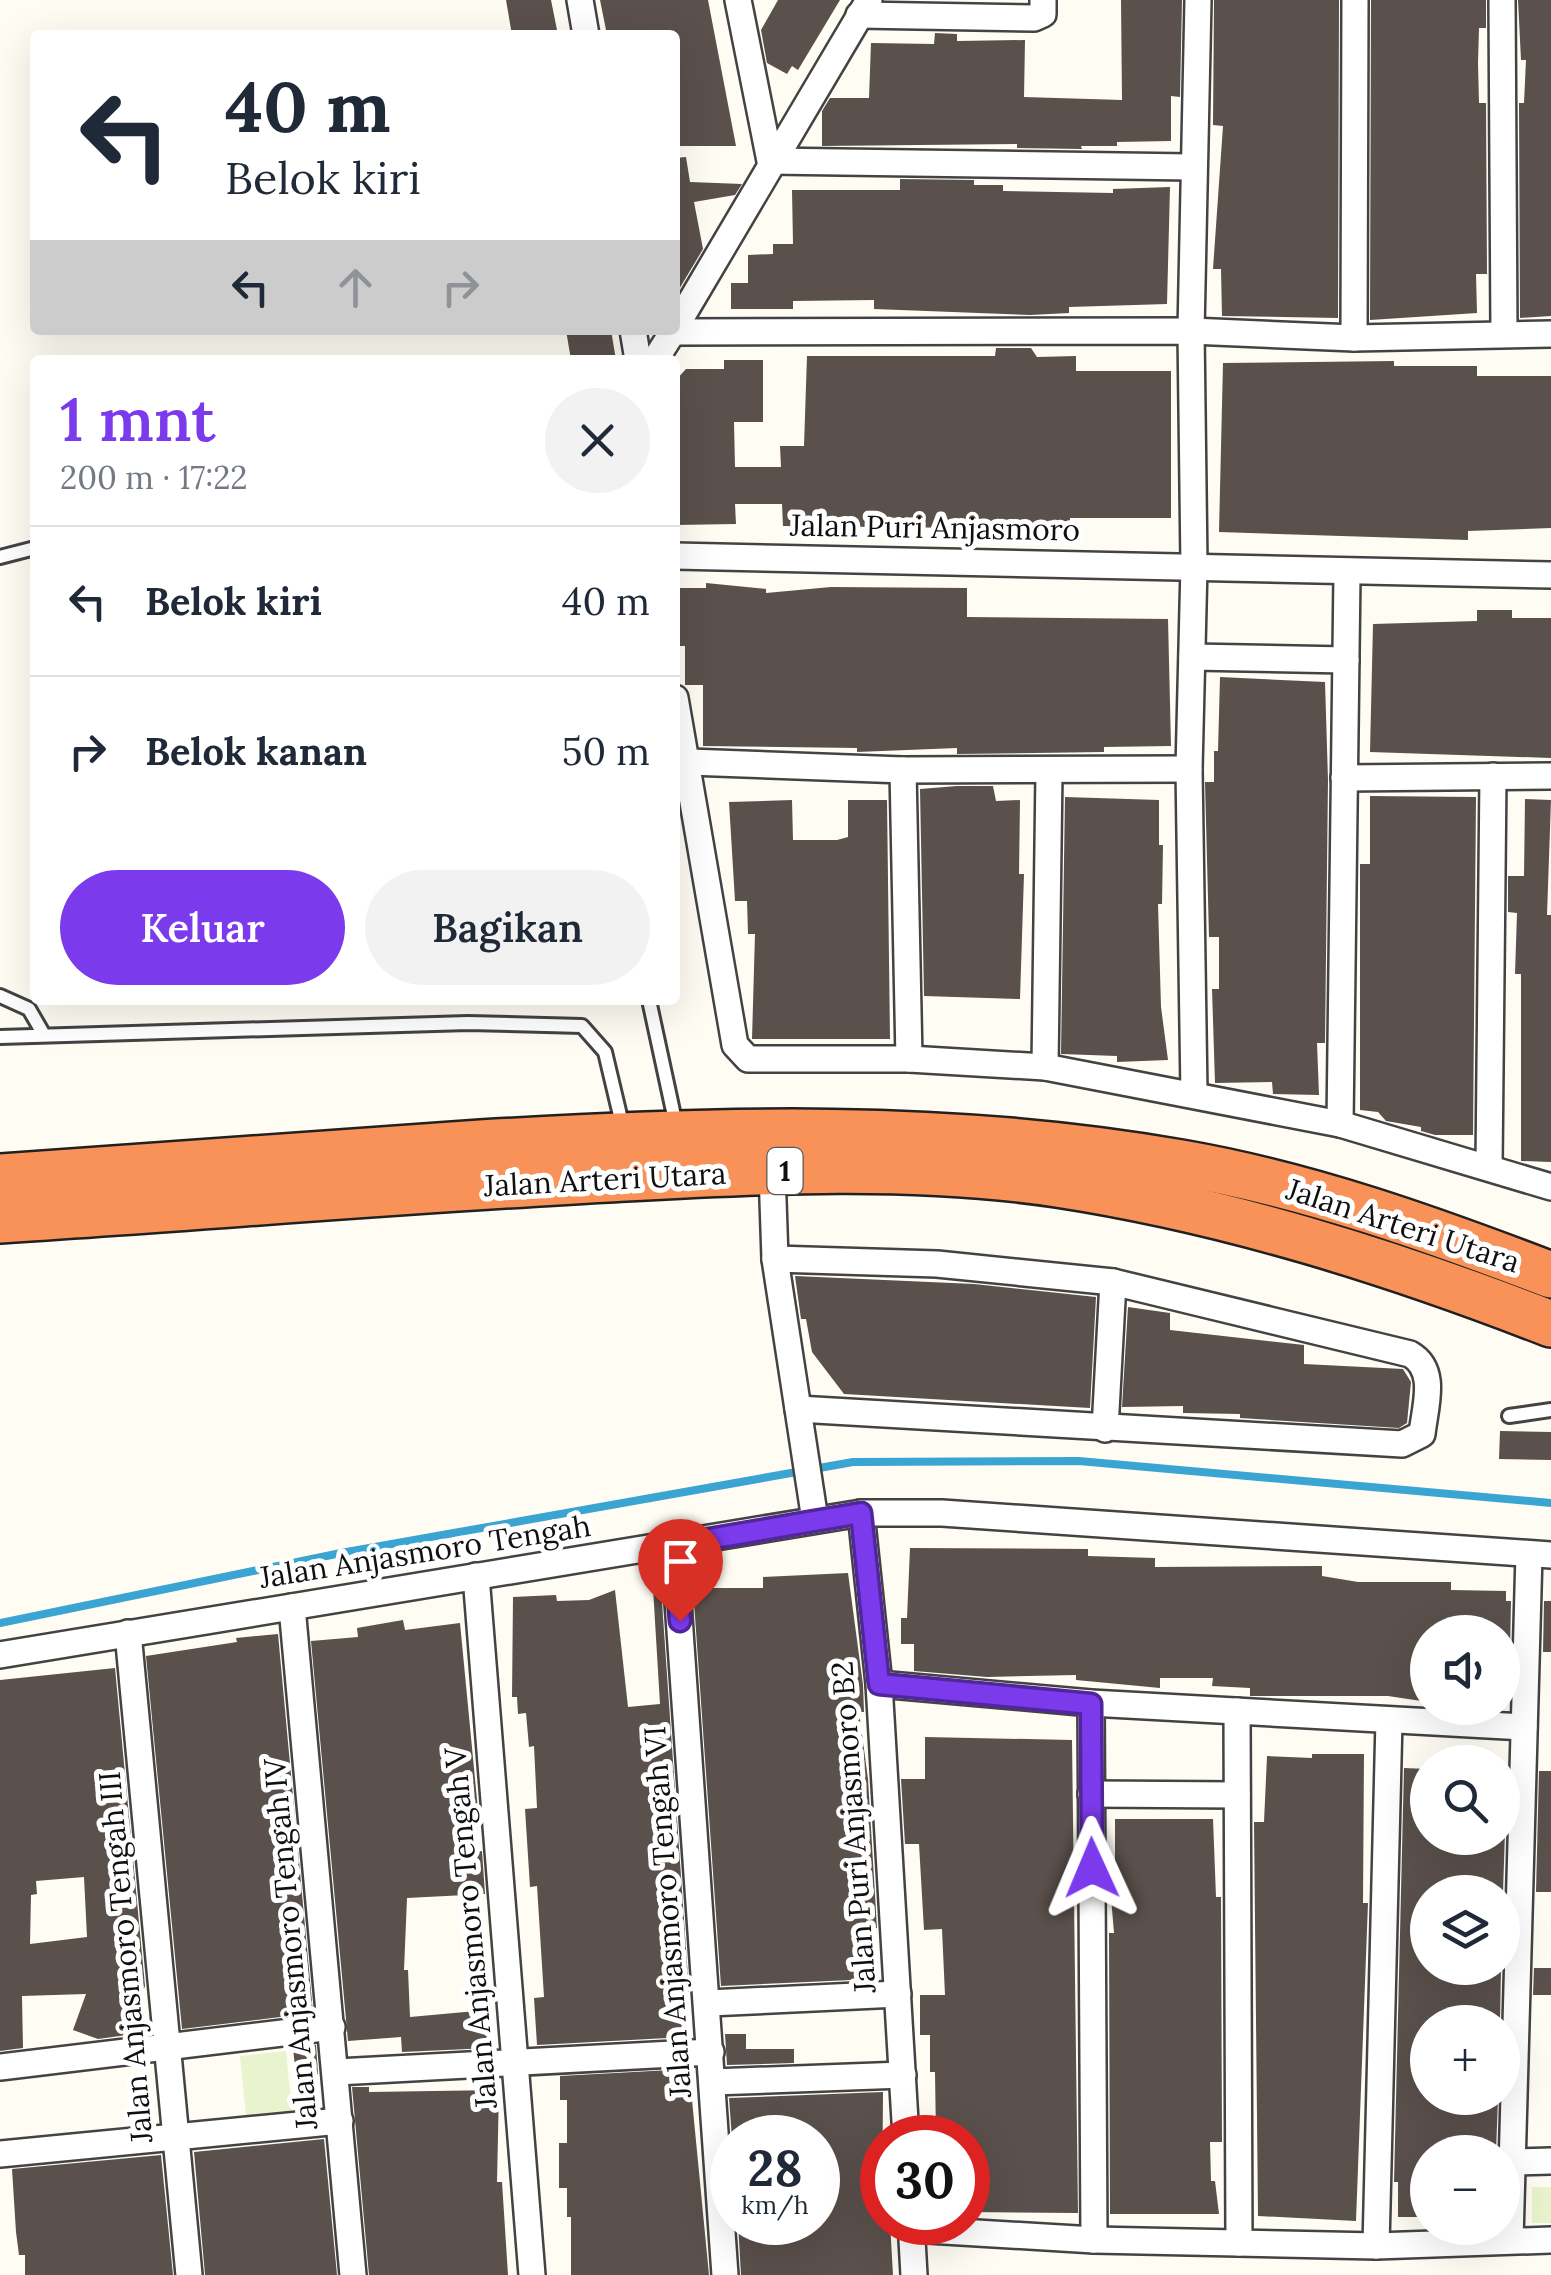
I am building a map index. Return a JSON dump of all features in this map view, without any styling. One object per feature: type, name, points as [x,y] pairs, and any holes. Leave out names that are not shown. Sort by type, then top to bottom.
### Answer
[{"type":"highway","name":"Jalan Arteri Utara","points":[[0,1177],[625,1136],[800,1130],[980,1136],[1182,1163],[1284,1186],[1405,1222],[1551,1275]]},
{"type":"highway","name":"Jalan Arteri Utara","points":[[0,1220],[772,1170],[946,1174],[1058,1184],[1356,1254],[1551,1324]]},
{"type":"street","points":[[580,0],[585,30]]},
{"type":"street","points":[[738,0],[770,161]]},
{"type":"street","points":[[680,319],[770,161],[864,8],[1034,18],[1043,14],[1043,0]]},
{"type":"street","points":[[1194,1092],[1189,770],[1194,566],[1190,331],[1198,0]]},
{"type":"street","points":[[1354,338],[1355,0]]},
{"type":"street","points":[[1502,0],[1504,334]]},
{"type":"street","points":[[770,161],[1192,167]]},
{"type":"street","points":[[680,330],[1190,331],[1354,338],[1551,334]]},
{"type":"street","name":"Jalan Puri Anjasmoro","points":[[680,556],[1194,566],[1347,574],[1551,575]]},
{"type":"street","points":[[1340,1124],[1347,574]]},
{"type":"street","points":[[1192,657],[1346,660]]},
{"type":"street","points":[[680,721],[736,1046],[748,1059],[909,1060],[1045,1067],[1194,1092],[1340,1124],[1551,1187]]},
{"type":"street","points":[[689,762],[903,770],[1189,770]]},
{"type":"street","points":[[903,770],[909,1060]]},
{"type":"street","points":[[1045,1067],[1049,772]]},
{"type":"street","points":[[1489,1166],[1493,776]]},
{"type":"street","points":[[1344,778],[1551,776]]},
{"type":"street","points":[[772,1170],[775,1259],[814,1509]]},
{"type":"street","points":[[775,1259],[937,1264],[1113,1282],[1410,1354],[1422,1361],[1428,1372],[1422,1434],[1402,1444],[800,1419]]},
{"type":"street","points":[[1105,1429],[1113,1282]]},
{"type":"street","name":"Jalan Anjasmoro Tengah","points":[[0,1655],[674,1545],[814,1509],[942,1513],[1540,1555]]},
{"type":"street","name":"Jalan Puri Anjasmoro B2","points":[[861,1513],[879,1684],[905,2115]]},
{"type":"street","name":"Jalan Anjasmoro Tengah VI","points":[[674,1545],[725,2275]]},
{"type":"street","points":[[1515,2135],[1524,1728],[1540,1555]]},
{"type":"street","name":"Jalan Anjasmoro Tengah V","points":[[476,1576],[532,2275]]},
{"type":"street","name":"Jalan Anjasmoro Tengah IV","points":[[292,1606],[353,2275]]},
{"type":"street","name":"Jalan Anjasmoro Tengah III","points":[[128,1633],[189,2275]]},
{"type":"street","points":[[879,1684],[1091,1704],[1524,1728]]},
{"type":"street","points":[[1091,1704],[1094,2240]]},
{"type":"street","points":[[1237,1711],[1238,2243]]},
{"type":"street","points":[[1376,2246],[1389,1720]]},
{"type":"street","points":[[1091,1794],[1237,1795]]},
{"type":"street","points":[[709,2003],[898,1994]]},
{"type":"street","points":[[0,2067],[332,2028]]},
{"type":"street","points":[[336,2072],[712,2052]]},
{"type":"street","points":[[713,2082],[904,2075]]},
{"type":"street","points":[[0,2154],[175,2134],[340,2121]]},
{"type":"street","points":[[1520,2162],[1551,2162]]},
{"type":"street","points":[[990,2232],[1094,2240],[1410,2244]]},
{"type":"street","points":[[1520,2240],[1551,2240]]},
{"type":"street","points":[[912,2245],[914,2275]]},
{"type":"lane","points":[[0,557],[30,549]]},
{"type":"lane","points":[[0,996],[30,1009],[44,1034]]},
{"type":"lane","points":[[650,1005],[678,1134]]},
{"type":"lane","points":[[0,1037],[468,1023],[582,1026],[605,1052],[625,1136]]},
{"type":"lane","points":[[1509,1416],[1551,1410]]},
{"type":"green space","points":[[286,2051],[292,2112],[246,2116],[240,2056]]},
{"type":"green space","points":[[1532,2187],[1551,2187],[1551,2223],[1532,2223]]},
{"type":"building","points":[[506,0],[551,0],[557,30],[511,30]]},
{"type":"building","points":[[600,0],[708,0],[736,146],[680,146],[680,30],[606,30]]},
{"type":"building","points":[[778,0],[840,0],[798,70],[792,66],[787,74],[767,63],[761,30]]},
{"type":"building","points":[[1121,0],[1182,0],[1180,97],[1171,96],[1171,141],[1117,142],[1117,146],[1081,146],[1082,149],[1017,148],[1017,144],[822,146],[822,111],[830,98],[869,98],[871,43],[934,44],[935,33],[957,34],[957,41],[1025,40],[1024,97],[1122,100]]},
{"type":"building","points":[[1214,0],[1339,0],[1338,318],[1222,316],[1221,269],[1213,269],[1223,126],[1213,125]]},
{"type":"building","points":[[1371,0],[1486,0],[1486,28],[1479,28],[1478,63],[1479,103],[1486,103],[1487,274],[1476,274],[1477,313],[1370,320]]},
{"type":"building","points":[[1518,0],[1551,0],[1551,316],[1520,318],[1519,103],[1524,103],[1526,60],[1521,60]]},
{"type":"building","points":[[686,157],[690,182],[742,184],[735,195],[694,202],[703,249],[680,288],[680,158]]},
{"type":"building","points":[[900,179],[974,180],[974,185],[1003,185],[1003,191],[1113,193],[1113,189],[1170,187],[1167,304],[1069,307],[1069,313],[1030,315],[874,309],[874,300],[793,301],[793,309],[731,309],[731,283],[748,283],[748,255],[773,254],[773,244],[793,244],[792,190],[900,190]]},
{"type":"building","points":[[567,335],[612,335],[615,355],[570,355]]},
{"type":"building","points":[[996,348],[1031,348],[1037,357],[1076,356],[1076,371],[1171,371],[1171,518],[1070,518],[1069,538],[1015,537],[971,533],[971,528],[783,526],[782,504],[735,504],[736,524],[680,525],[680,376],[686,369],[724,369],[724,360],[763,360],[763,422],[734,422],[735,467],[781,467],[780,446],[804,446],[807,356],[995,356]]},
{"type":"building","points":[[1394,361],[1394,366],[1477,366],[1477,376],[1551,376],[1551,528],[1468,531],[1468,540],[1219,532],[1223,363]]},
{"type":"building","points":[[706,583],[766,589],[766,593],[831,587],[967,588],[967,617],[1168,619],[1171,746],[1104,747],[1104,752],[957,754],[957,748],[857,752],[857,748],[703,746],[703,685],[685,685],[680,588],[706,588]]},
{"type":"building","points":[[1477,610],[1512,610],[1512,618],[1551,618],[1551,758],[1370,752],[1373,624],[1477,621]]},
{"type":"building","points":[[1220,677],[1325,682],[1325,1043],[1317,1043],[1319,1095],[1273,1094],[1272,1082],[1215,1083],[1212,989],[1219,989],[1219,937],[1209,937],[1205,782],[1214,782]]},
{"type":"building","points":[[993,786],[996,801],[1020,800],[1019,874],[1024,874],[1020,999],[924,996],[920,789]]},
{"type":"building","points":[[1370,796],[1476,797],[1473,1135],[1435,1135],[1421,1131],[1421,1127],[1386,1121],[1378,1112],[1360,1110],[1360,864],[1370,864]]},
{"type":"building","points":[[1065,797],[1159,800],[1159,845],[1163,845],[1162,904],[1158,904],[1161,1007],[1168,1060],[1117,1062],[1117,1056],[1061,1054]]},
{"type":"building","points":[[1525,799],[1551,800],[1547,915],[1551,915],[1551,1162],[1521,1161],[1521,974],[1515,974],[1517,913],[1508,912],[1508,876],[1524,876]]},
{"type":"building","points":[[792,800],[793,840],[837,840],[848,837],[848,800],[887,800],[890,1039],[752,1039],[755,934],[748,934],[747,901],[735,901],[729,802]]},
{"type":"building","points":[[795,1276],[974,1284],[1096,1297],[1090,1408],[844,1394],[812,1352],[806,1319],[801,1319]]},
{"type":"building","points":[[1128,1307],[1170,1313],[1170,1330],[1304,1345],[1304,1364],[1403,1369],[1411,1382],[1407,1423],[1399,1428],[1183,1413],[1183,1406],[1122,1407]]},
{"type":"building","points":[[1500,1431],[1551,1432],[1551,1460],[1499,1459]]},
{"type":"building","points":[[910,1548],[1088,1549],[1088,1556],[1155,1558],[1155,1567],[1322,1566],[1322,1576],[1358,1582],[1451,1582],[1451,1590],[1506,1591],[1506,1601],[1511,1601],[1511,1615],[1410,1615],[1410,1699],[1250,1696],[1250,1688],[1212,1686],[1213,1678],[1160,1678],[1160,1688],[1076,1680],[1076,1675],[987,1677],[914,1671],[914,1644],[901,1644],[901,1618],[907,1618]]},
{"type":"building","points":[[848,1573],[863,1685],[864,1712],[859,1712],[868,1779],[877,1928],[873,1929],[874,1979],[721,1986],[693,1588],[763,1588],[763,1577]]},
{"type":"building","points":[[653,1588],[661,1588],[689,1992],[683,1992],[686,2037],[537,2045],[534,1998],[544,1997],[537,1886],[530,1887],[525,1809],[537,1808],[534,1746],[529,1747],[526,1713],[518,1714],[517,1697],[512,1697],[513,1597],[556,1595],[557,1601],[589,1600],[615,1590],[628,1707],[660,1704]]},
{"type":"building","points":[[1544,1601],[1551,1601],[1551,1652],[1543,1652]]},
{"type":"building","points":[[403,1620],[405,1630],[460,1623],[478,1810],[476,1852],[482,1851],[485,1894],[407,1898],[404,1970],[408,1970],[410,2017],[487,2010],[490,2048],[402,2052],[401,2037],[348,2041],[311,1641],[358,1637],[357,1628]]},
{"type":"building","points":[[278,1634],[313,2013],[182,2029],[146,1656]]},
{"type":"building","points":[[115,1668],[145,1986],[127,2035],[98,2039],[73,2030],[86,1994],[22,1996],[23,2048],[0,2051],[0,1680]],"holes":[[[84,1877],[87,1937],[30,1944],[31,1895],[37,1894],[36,1881]]]},
{"type":"building","points":[[925,1737],[1072,1740],[1078,2213],[990,2212],[990,2115],[936,2115],[930,2035],[920,2035],[920,1995],[945,1995],[942,1929],[924,1930],[919,1844],[905,1844],[901,1779],[925,1779]]},
{"type":"building","points":[[1312,1754],[1364,1754],[1363,1903],[1368,1903],[1356,2221],[1258,2216],[1254,1822],[1264,1822],[1267,1756],[1312,1758]]},
{"type":"building","points":[[1404,1768],[1410,1768],[1410,1855],[1504,1855],[1504,1875],[1410,1875],[1410,1985],[1501,1985],[1500,2005],[1410,2005],[1410,2115],[1497,2115],[1497,2135],[1410,2135],[1410,2217],[1398,2217],[1398,2182],[1394,2182]]},
{"type":"building","points":[[1539,1771],[1551,1771],[1551,1892],[1536,1892]]},
{"type":"building","points":[[1115,1819],[1213,1819],[1216,1897],[1221,1897],[1222,2142],[1210,2142],[1211,2181],[1215,2181],[1219,2214],[1110,2214],[1109,1933],[1114,1933],[1108,1861],[1115,1861]]},
{"type":"building","points":[[1534,1968],[1551,1968],[1551,1995],[1533,1995]]},
{"type":"building","points":[[725,2034],[746,2034],[746,2049],[794,2049],[794,2063],[727,2065]]},
{"type":"building","points":[[316,2045],[318,2074],[296,2076],[293,2048]]},
{"type":"building","points":[[689,2069],[709,2275],[571,2275],[567,2188],[559,2188],[559,2143],[567,2143],[567,2100],[560,2100],[560,2076]]},
{"type":"building","points":[[352,2087],[369,2087],[369,2092],[499,2090],[497,2182],[502,2182],[508,2275],[369,2275]]},
{"type":"building","points":[[883,2092],[883,2115],[860,2115],[860,2245],[891,2245],[893,2275],[741,2275],[739,2245],[840,2245],[840,2115],[730,2115],[729,2098]]},
{"type":"building","points":[[324,2139],[337,2275],[205,2275],[194,2152]]},
{"type":"building","points":[[161,2155],[173,2275],[25,2275],[25,2255],[19,2255],[16,2232],[12,2169]]},
{"type":"waterway","points":[[0,1623],[341,1553],[853,1462],[1079,1461],[1551,1503]]},
{"type":"route","points":[[680,1621],[674,1545],[861,1513],[879,1684],[1091,1704],[1092,1868]]}]
